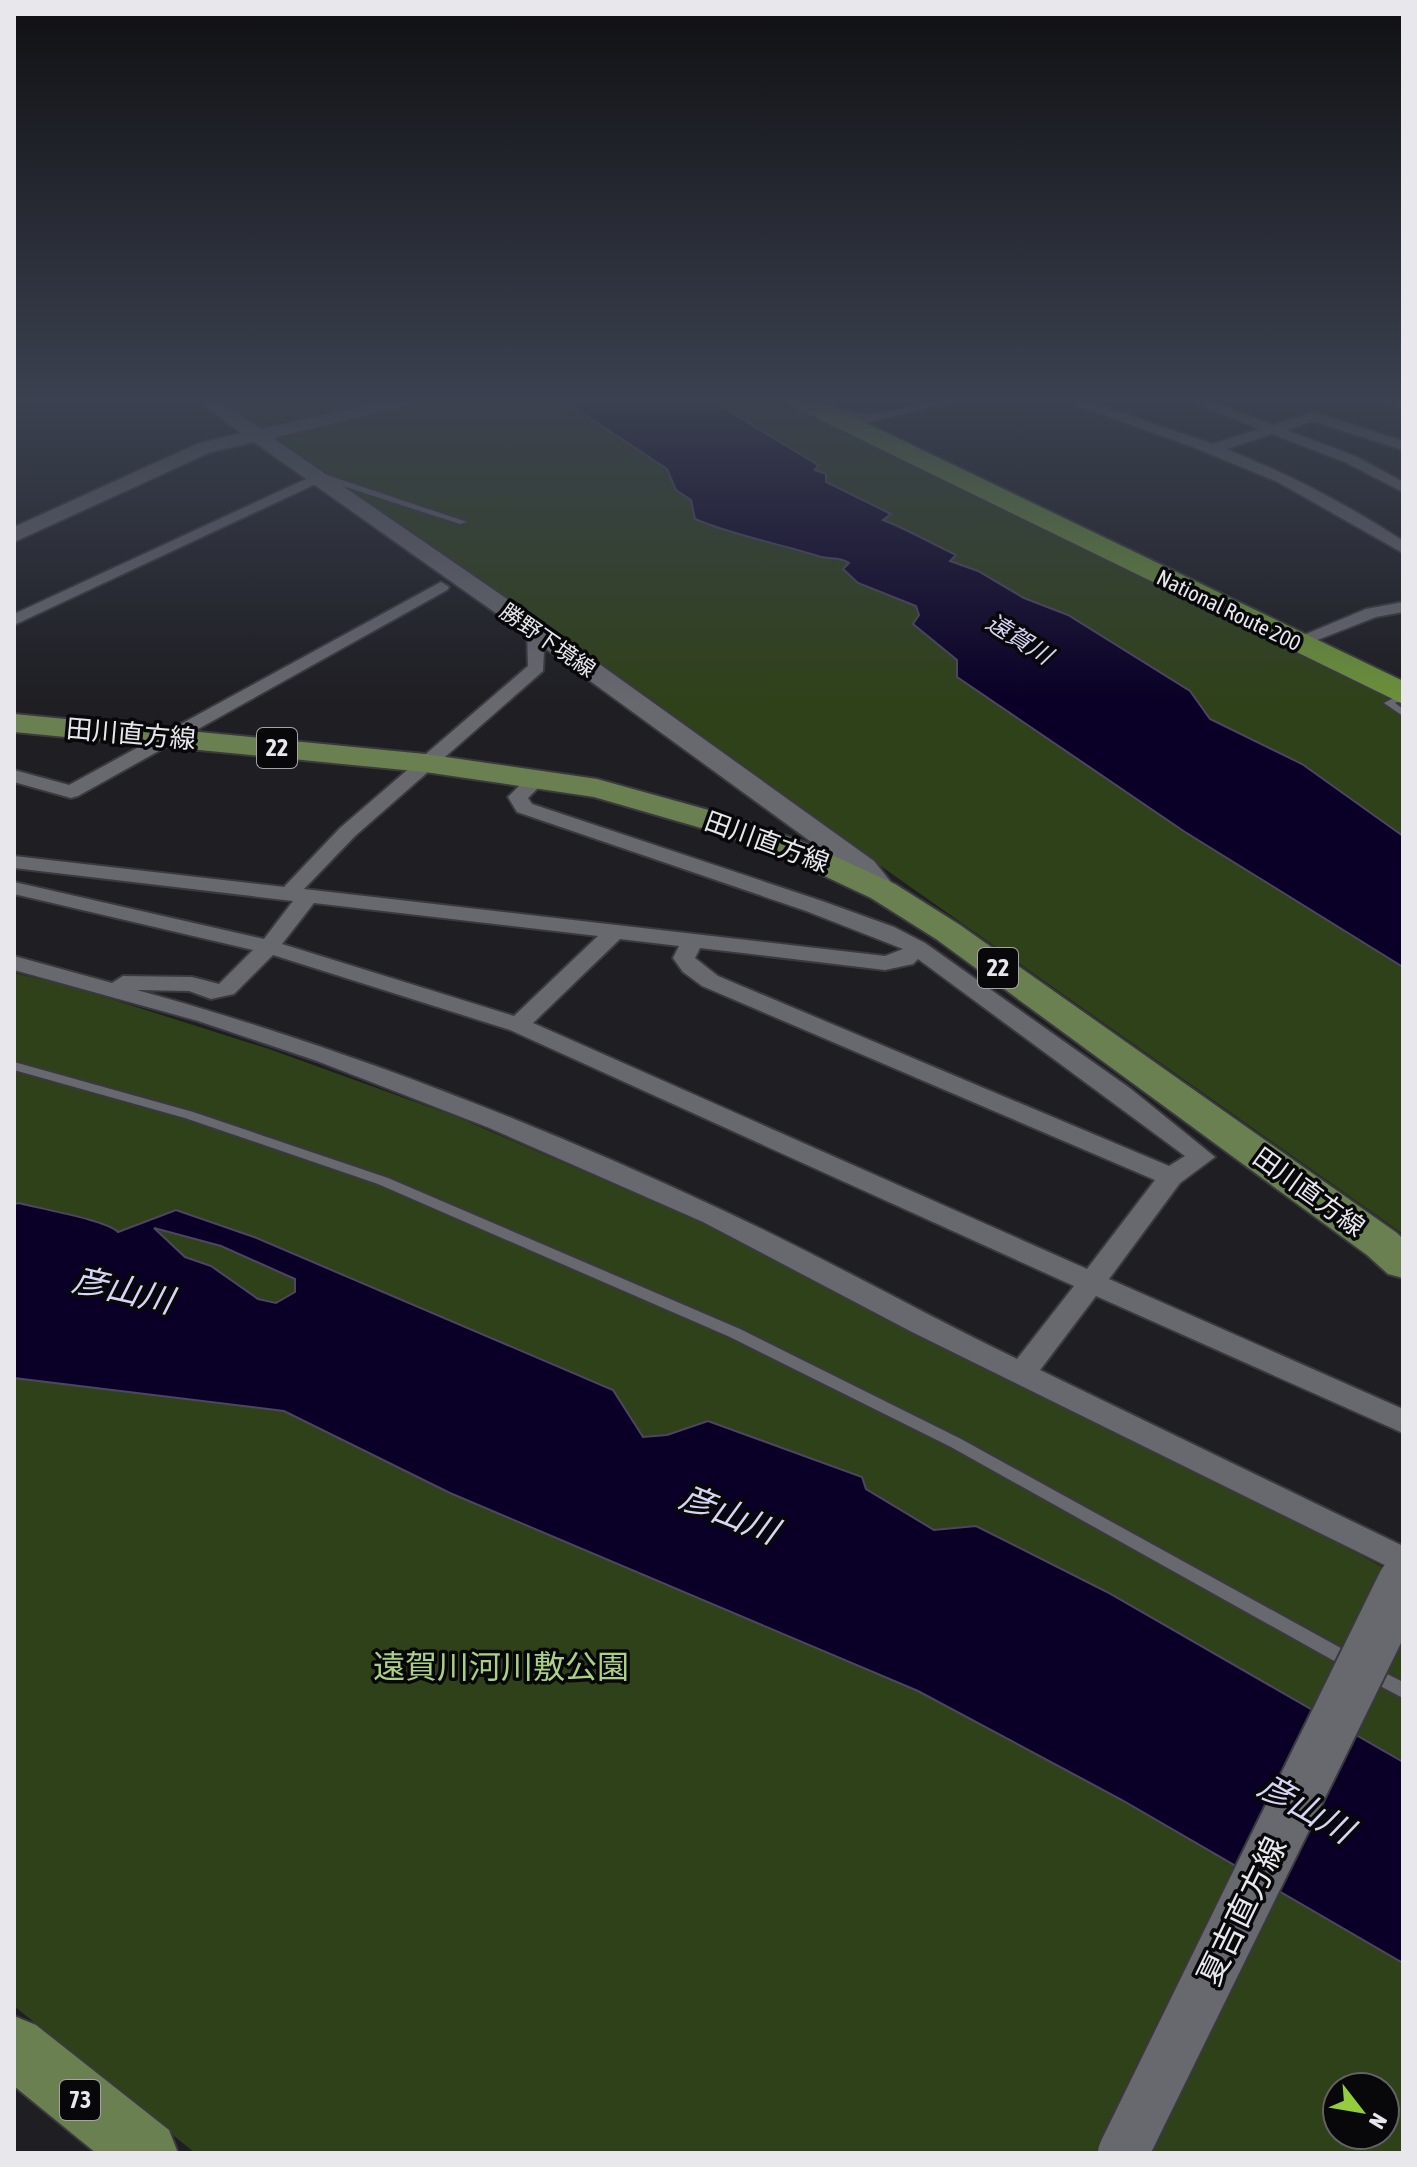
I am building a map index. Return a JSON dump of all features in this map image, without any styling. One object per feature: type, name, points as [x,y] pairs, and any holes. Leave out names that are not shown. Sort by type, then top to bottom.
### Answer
[{"type":"highway","name":"National Route 200","points":[[1005,500],[1403,695]]},
{"type":"main road","points":[[14,535],[90,500]]},
{"type":"main road","name":"勝野下境線","points":[[348,500],[536,630],[864,867],[883,891]]},
{"type":"main road","name":"田川直方線","points":[[14,723],[539,777],[597,788],[719,823],[795,850],[883,891],[948,932],[1382,1244],[1403,1263]]},
{"type":"main road","name":"夏吉直方線","points":[[1123,2153],[1403,1582]]},
{"type":"main road","name":"73","points":[[14,2047],[146,2153]]},
{"type":"street","points":[[14,620],[260,500]]},
{"type":"street","points":[[1325,500],[1403,548]]},
{"type":"street","points":[[14,776],[71,792],[441,587]]},
{"type":"street","points":[[1296,642],[1372,613],[1403,607]]},
{"type":"street","points":[[86,982],[192,984],[211,992],[226,989],[269,947],[320,856],[537,667],[536,630]]},
{"type":"street","points":[[539,777],[518,797],[524,808],[828,911],[886,932],[917,948],[1122,1095],[1202,1157],[1171,1177],[1022,1374]]},
{"type":"street","points":[[14,862],[885,963],[905,959],[917,948]]},
{"type":"street","points":[[14,888],[269,947],[518,1025],[1091,1279],[1403,1422]]},
{"type":"street","points":[[518,1025],[615,932]]},
{"type":"street","points":[[692,941],[684,958],[710,981],[1171,1177]]},
{"type":"street","points":[[14,963],[86,982],[325,1056],[496,1121],[712,1216],[1022,1374],[1403,1561]]},
{"type":"lane","points":[[393,500],[463,522]]},
{"type":"lane","points":[[1403,695],[1389,703],[1403,713]]},
{"type":"lane","points":[[14,1066],[189,1115],[383,1181],[735,1333],[956,1443],[1403,1691]]},
{"type":"green space","points":[[362,500],[990,500],[1403,705],[1403,1234]]},
{"type":"green space","name":"遠賀川河川敷公園","points":[[14,973],[70,986],[269,1049],[457,1117],[694,1219],[1263,1503],[1403,1578],[1403,2153],[195,2153],[14,2006]]},
{"type":"water","name":"遠賀川","points":[[691,500],[863,500],[891,514],[883,520],[956,555],[950,561],[978,571],[1024,598],[1068,615],[1190,691],[1210,719],[1302,764],[1403,836],[1403,967],[1185,832],[957,677],[957,660],[913,624],[919,615],[916,606],[858,583],[843,569],[849,563],[741,535],[695,519]]},
{"type":"water","name":"彦山川","points":[[14,1204],[87,1219],[118,1232],[176,1210],[254,1237],[613,1390],[643,1437],[667,1435],[708,1421],[862,1477],[866,1489],[934,1530],[976,1526],[1107,1592],[1403,1762],[1403,1963],[1122,1800],[918,1691],[450,1493],[284,1411],[14,1378]],"holes":[[[154,1228],[221,1246],[295,1279],[295,1292],[276,1303],[258,1299],[211,1266],[185,1257]]]}]
